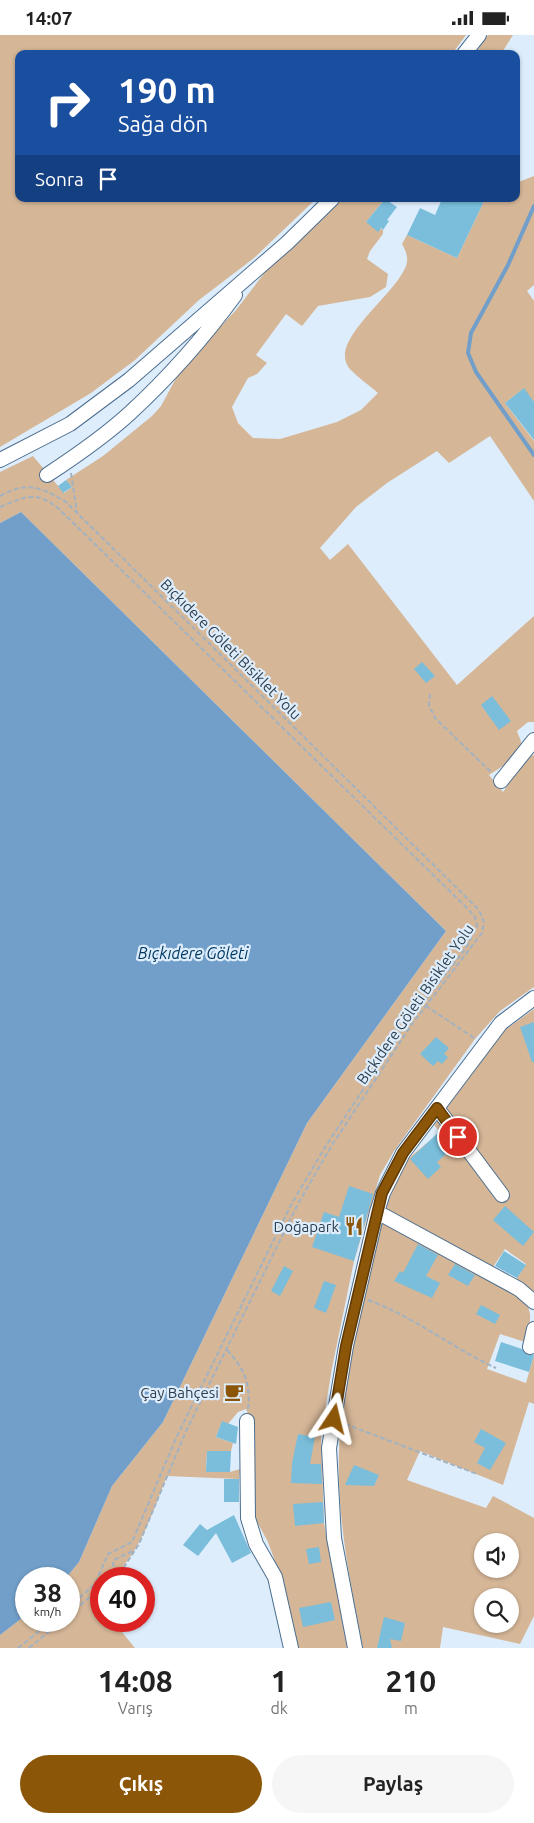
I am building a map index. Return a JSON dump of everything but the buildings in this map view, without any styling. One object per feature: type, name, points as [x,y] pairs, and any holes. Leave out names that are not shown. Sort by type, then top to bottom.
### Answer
[{"type":"street","points":[[467,50],[479,35]]},
{"type":"street","points":[[0,461],[70,424],[130,380],[287,243],[329,202]]},
{"type":"street","points":[[47,475],[130,413],[157,386],[213,322],[250,274]]},
{"type":"street","points":[[501,781],[534,740]]},
{"type":"street","points":[[355,1648],[334,1538],[329,1448],[357,1296],[382,1193],[396,1165],[483,1045],[501,1023],[534,998]]},
{"type":"street","points":[[437,1108],[502,1195]]},
{"type":"street","points":[[377,1212],[519,1289],[534,1302]]},
{"type":"street","points":[[530,1347],[534,1329]]},
{"type":"street","points":[[247,1421],[248,1518],[256,1544],[275,1577],[291,1648]]},
{"type":"path","points":[[66,462],[72,476],[74,498],[78,506],[77,513]]},
{"type":"path","name":"Bıçkıdere Göleti Bisiklet Yolu","points":[[0,496],[29,486],[45,489],[77,513],[479,910],[484,922],[482,933],[412,1024],[312,1179],[186,1431],[135,1551],[122,1567]]},
{"type":"path","points":[[0,507],[35,495],[46,498],[58,508],[468,909],[475,917],[477,926],[466,948],[408,1022],[327,1144],[292,1203],[177,1436],[132,1542],[108,1554],[95,1584],[80,1597]]},
{"type":"path","points":[[430,694],[429,706],[436,719],[501,781]]},
{"type":"path","points":[[426,1006],[483,1045]]},
{"type":"path","points":[[357,1296],[412,1319],[467,1355],[496,1368]]},
{"type":"path","points":[[226,1349],[243,1371],[249,1384],[247,1421]]},
{"type":"path","points":[[334,1419],[362,1432],[420,1451],[476,1474]]},
{"type":"path","points":[[115,1567],[114,1560],[135,1551]]},
{"type":"path","points":[[80,1605],[90,1597]]},
{"type":"path","points":[[18,1648],[38,1632]]},
{"type":"path","points":[[29,1648],[49,1632]]},
{"type":"shaded area","points":[[0,35],[466,35],[455,50],[15,50],[15,202],[313,202],[254,258],[199,300],[135,360],[91,393],[0,447]]},
{"type":"shaded area","points":[[488,35],[513,35],[504,50],[478,50]]},
{"type":"shaded area","points":[[534,176],[534,285],[527,291],[534,301],[534,402],[523,389],[505,403],[534,441],[534,501],[490,436],[449,463],[437,451],[387,483],[356,507],[320,548],[330,560],[348,544],[457,685],[534,616],[534,722],[528,722],[517,731],[521,740],[521,748],[514,757],[489,775],[503,792],[526,758],[534,755],[534,987],[500,1011],[475,1039],[394,1151],[380,1175],[354,1261],[332,1368],[321,1435],[324,1523],[347,1648],[296,1648],[276,1564],[268,1542],[255,1518],[251,1421],[246,1409],[238,1412],[228,1424],[222,1422],[216,1437],[233,1443],[231,1451],[207,1451],[206,1471],[230,1472],[240,1469],[239,1479],[167,1476],[145,1531],[122,1567],[90,1567],[90,1632],[122,1632],[135,1648],[0,1648],[0,1635],[15,1623],[15,1632],[80,1632],[80,1567],[75,1567],[79,1562],[112,1486],[163,1422],[307,1123],[446,931],[21,512],[0,523],[0,472],[33,456],[64,493],[72,487],[66,480],[103,456],[152,416],[161,406],[181,369],[236,310],[272,263],[337,202],[383,202],[366,222],[383,230],[383,234],[370,251],[367,259],[388,274],[386,287],[370,297],[318,306],[302,326],[286,314],[256,355],[267,363],[257,374],[248,378],[232,407],[238,423],[253,438],[280,439],[337,422],[361,410],[378,393],[349,368],[345,356],[348,343],[356,329],[402,274],[407,260],[402,244],[407,235],[457,258],[484,202],[520,202],[520,181]]},
{"type":"shaded area","points":[[534,1009],[534,1295],[515,1281],[526,1264],[505,1249],[491,1270],[385,1212],[393,1189],[409,1158],[440,1132],[434,1125],[505,1030]]},
{"type":"shaded area","points":[[383,1220],[517,1291],[529,1309],[530,1320],[525,1342],[500,1334],[487,1369],[526,1383],[534,1355],[534,1404],[529,1402],[503,1485],[420,1451],[407,1480],[486,1508],[493,1496],[534,1518],[534,1616],[520,1644],[443,1627],[440,1648],[363,1648],[342,1526],[339,1477],[339,1452],[344,1394],[362,1306]]},
{"type":"water","name":"Bıçkıdere Göleti","points":[[21,512],[446,931],[307,1123],[163,1422],[112,1486],[79,1562],[75,1567],[15,1567],[15,1623],[0,1635],[0,523]]},
{"type":"waterway","points":[[534,206],[508,265],[471,333],[468,353],[476,372],[534,455]]},
{"type":"place","name":"Doğapark","points":[[354,1226]]},
{"type":"place","name":"Çay Bahçesi","points":[[234,1392]]},
{"type":"route","points":[[334,1419],[346,1346],[382,1193],[403,1153],[437,1108],[458,1137]]}]
